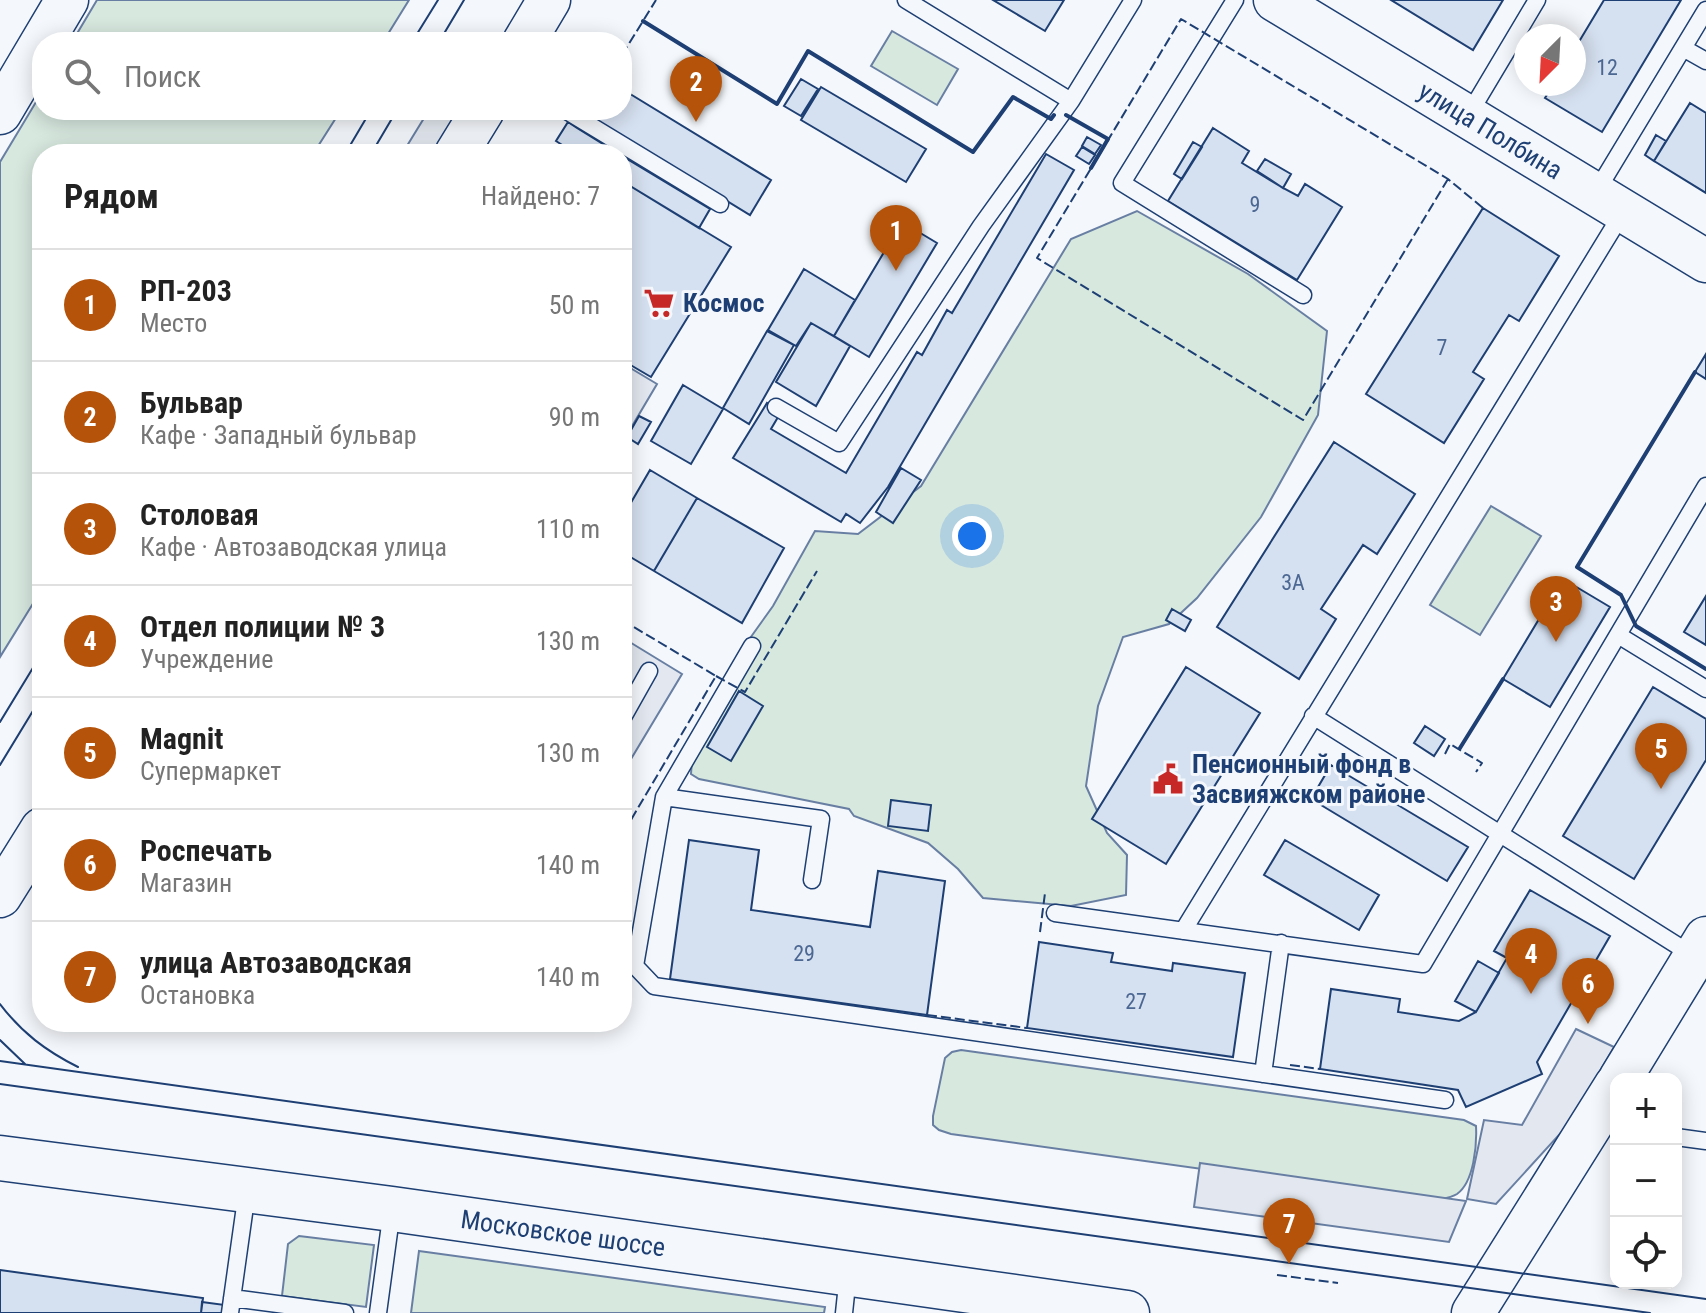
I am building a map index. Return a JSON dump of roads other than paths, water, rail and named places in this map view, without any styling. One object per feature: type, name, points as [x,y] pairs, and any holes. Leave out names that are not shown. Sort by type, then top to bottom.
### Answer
[{"type":"main road","name":"Московское шоссе","points":[[0,1158],[392,1209],[846,1293],[1127,1313]]},
{"type":"street","points":[[48,32],[67,0]]},
{"type":"street","points":[[530,32],[549,0]]},
{"type":"street","name":"улица Полбина","points":[[1275,0],[1706,261]]},
{"type":"street","points":[[0,113],[32,59]]},
{"type":"street","points":[[462,144],[477,120]]},
{"type":"street","points":[[0,896],[32,849]]},
{"type":"street","points":[[1624,1073],[1700,947]]},
{"type":"street","points":[[1473,1313],[1597,1126],[1610,1098]]},
{"type":"lane","points":[[906,0],[1071,101]]},
{"type":"lane","points":[[776,407],[839,443],[981,226],[1071,101],[1133,0]]},
{"type":"lane","points":[[1235,0],[1122,183],[1303,295]]},
{"type":"lane","points":[[1468,116],[1537,0]]},
{"type":"lane","points":[[1183,931],[1313,716],[1609,202],[1683,48],[1706,10]]},
{"type":"lane","points":[[1683,48],[1706,61]]},
{"type":"lane","points":[[581,120],[621,144]]},
{"type":"lane","points":[[632,151],[720,204]]},
{"type":"lane","points":[[1055,913],[1423,964],[1706,486]]},
{"type":"lane","points":[[1618,635],[1706,689]]},
{"type":"lane","points":[[632,951],[664,797],[752,646]]},
{"type":"lane","points":[[632,701],[649,671]]},
{"type":"lane","points":[[1313,716],[1501,834],[1700,947]]},
{"type":"lane","points":[[664,797],[821,819],[812,880]]},
{"type":"lane","points":[[1263,1074],[1281,943]]},
{"type":"lane","points":[[632,968],[654,986],[1445,1100]]},
{"type":"lane","points":[[1682,1138],[1706,1141]]},
{"type":"lane","points":[[247,1191],[231,1305],[345,1313]]},
{"type":"lane","points":[[378,1313],[392,1209]]},
{"type":"tram line","points":[[418,32],[438,0]]},
{"type":"tram line","points":[[445,32],[464,0]]},
{"type":"tram line","points":[[351,144],[365,120]]},
{"type":"tram line","points":[[377,144],[391,120]]},
{"type":"tram line","points":[[0,722],[32,669]]},
{"type":"tram line","points":[[0,765],[32,712]]},
{"type":"tram line","points":[[0,1004],[35,1040],[78,1067]]},
{"type":"tram line","points":[[0,1040],[25,1064]]},
{"type":"tram line","points":[[0,1061],[1706,1299]]},
{"type":"tram line","points":[[0,1084],[1650,1313]]},
{"type":"place","name":"Бульвар","points":[[696,122]]},
{"type":"place","name":"РП-203","points":[[896,271]]},
{"type":"place","name":"Космос","points":[[659,303]]},
{"type":"place","name":"Столовая","points":[[1556,642]]},
{"type":"place","name":"Пенсионный фонд в Засвияжском районе","points":[[1168,779]]},
{"type":"place","name":"Magnit","points":[[1661,789]]},
{"type":"place","name":"Отдел полиции № 3","points":[[1531,994]]},
{"type":"place","name":"Роспечать","points":[[1588,1024]]},
{"type":"place","name":"улица Автозаводская","points":[[1289,1264]]}]
